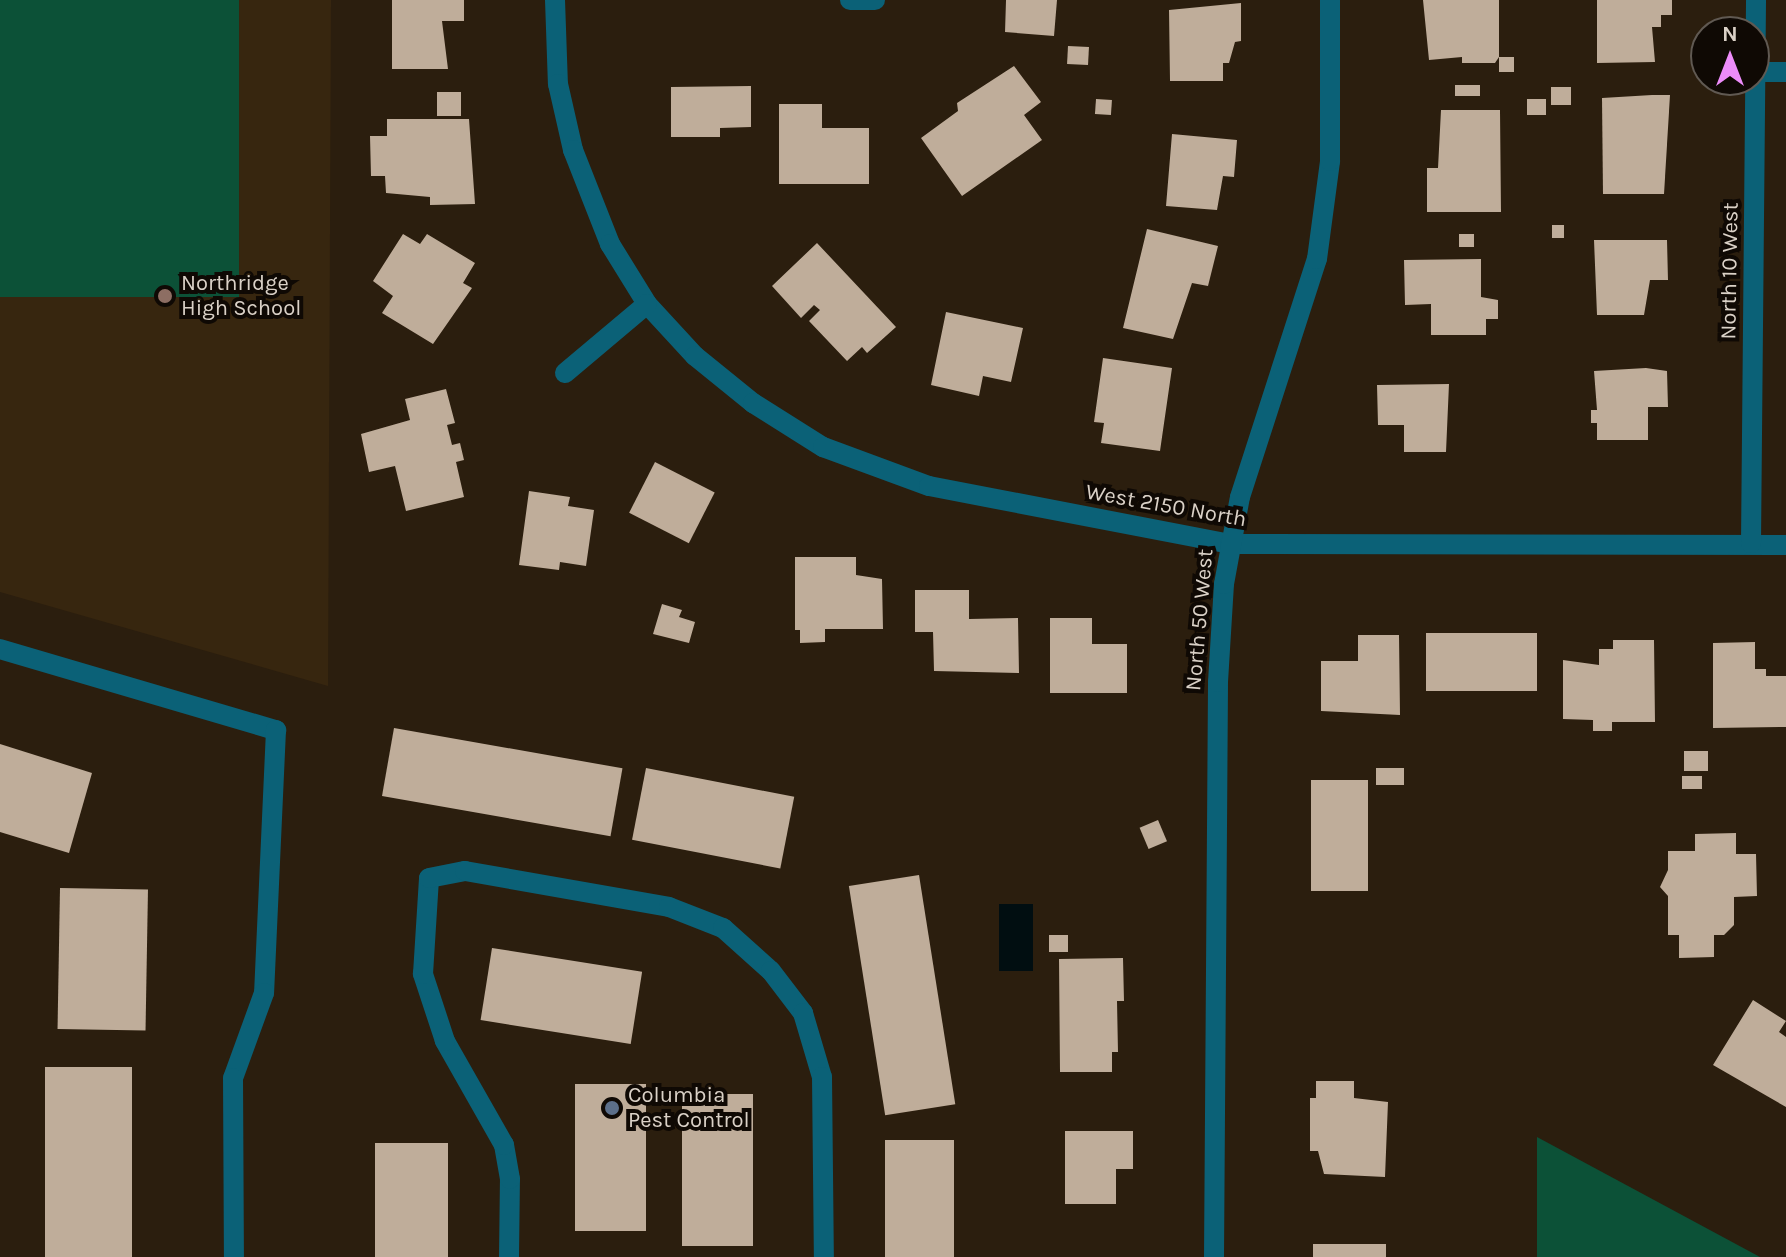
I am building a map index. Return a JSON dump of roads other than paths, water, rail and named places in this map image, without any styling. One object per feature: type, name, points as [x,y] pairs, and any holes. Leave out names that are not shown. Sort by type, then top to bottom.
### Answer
[{"type":"street","name":"West 2150 North","points":[[555,0],[558,84],[573,150],[610,244],[647,304],[695,356],[753,403],[823,447],[929,486],[1230,544],[1786,545]]},
{"type":"street","points":[[850,0],[875,0]]},
{"type":"street","name":"North 50 West","points":[[1214,1257],[1218,682],[1230,544],[1240,497],[1317,259],[1330,161],[1330,0]]},
{"type":"street","name":"North 10 West","points":[[1751,543],[1756,96]]},
{"type":"street","points":[[565,373],[647,304]]},
{"type":"street","points":[[0,649],[276,730],[264,993],[233,1078],[234,1257]]},
{"type":"street","points":[[509,1257],[510,1179],[504,1145],[445,1041],[428,999],[423,974],[429,878],[465,871],[669,907],[723,928],[771,971],[803,1013],[822,1077],[824,1257]]},
{"type":"place","name":"Northridge High School","points":[[165,296]]},
{"type":"place","name":"Columbia Pest Control","points":[[612,1108]]}]
